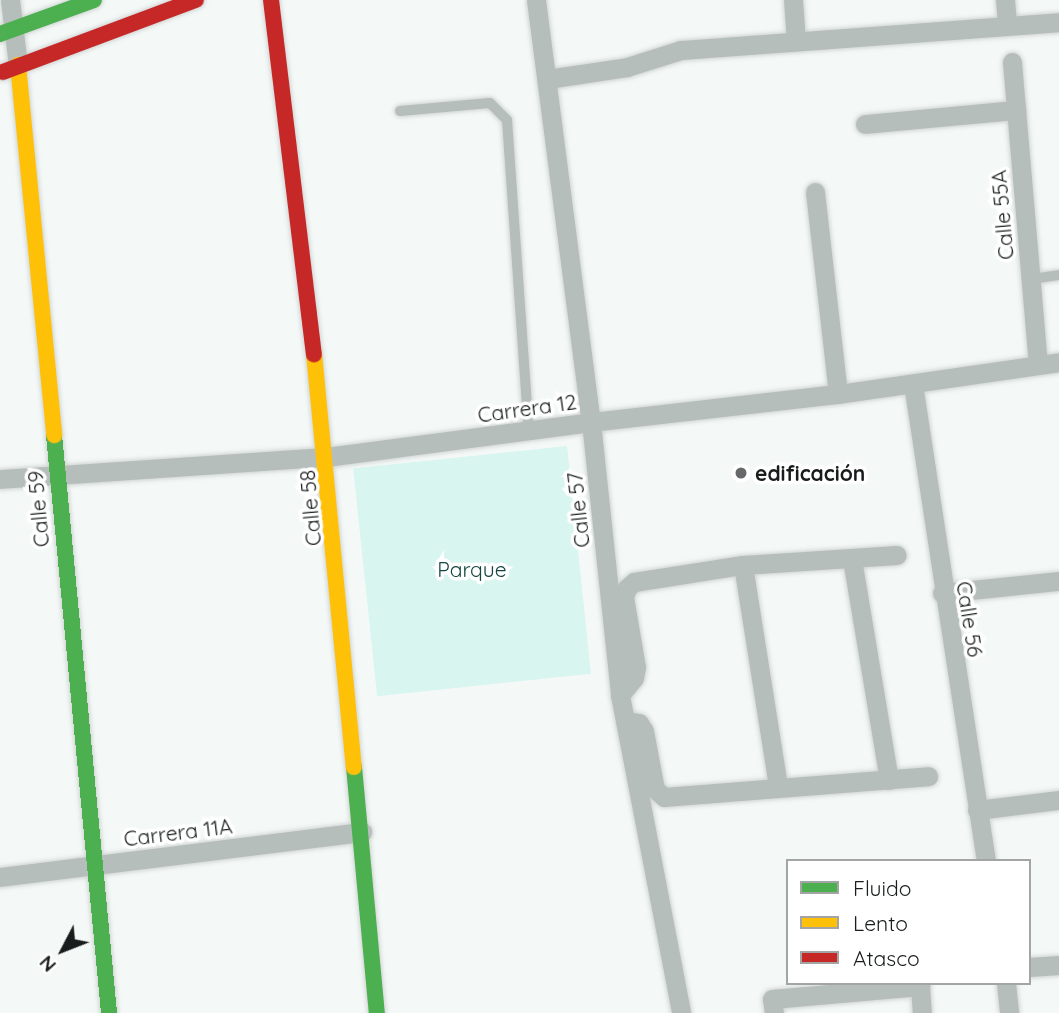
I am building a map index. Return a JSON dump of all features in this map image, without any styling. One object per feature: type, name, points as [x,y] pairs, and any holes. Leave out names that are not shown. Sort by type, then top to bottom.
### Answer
[{"type":"street","name":"Calle 59","points":[[10,0],[6,32],[18,65],[109,1013]]},
{"type":"street","points":[[6,32],[94,0]]},
{"type":"street","points":[[0,74],[196,0]]},
{"type":"street","name":"Calle 58","points":[[271,0],[326,457],[377,1013]]},
{"type":"street","name":"Calle 57","points":[[536,0],[591,422],[620,695],[681,1013]]},
{"type":"street","points":[[793,0],[796,41]]},
{"type":"street","points":[[1005,0],[1007,24]]},
{"type":"street","points":[[547,79],[627,67],[681,50],[1059,22]]},
{"type":"street","name":"Calle 55A","points":[[1012,62],[1038,365]]},
{"type":"street","points":[[865,124],[1016,110]]},
{"type":"street","points":[[815,192],[838,394]]},
{"type":"street","name":"Carrera 12","points":[[0,479],[57,473],[326,457],[591,422],[838,394],[1059,362]]},
{"type":"street","name":"Calle 56","points":[[913,384],[942,593],[986,859]]},
{"type":"street","points":[[620,695],[634,678],[636,667],[624,597],[626,588],[634,582],[743,565],[897,555]]},
{"type":"street","points":[[852,559],[889,780]]},
{"type":"street","points":[[743,565],[778,787]]},
{"type":"street","points":[[942,593],[1059,582]]},
{"type":"street","points":[[626,721],[639,723],[643,731],[655,789],[664,797],[928,776]]},
{"type":"street","points":[[977,810],[1059,800]]},
{"type":"street","name":"Carrera 11A","points":[[0,877],[362,832]]},
{"type":"street","points":[[1031,967],[1059,965]]},
{"type":"street","points":[[1006,985],[1009,1013]]},
{"type":"street","points":[[774,1013],[772,999],[920,986],[922,1013]]},
{"type":"lane","points":[[400,110],[490,103],[507,120],[529,432]]},
{"type":"lane","points":[[1031,279],[1059,275]]},
{"type":"green space","name":"Parque","points":[[567,446],[591,674],[377,696],[353,468]]},
{"type":"traffic: fast","points":[[0,34],[94,0]]},
{"type":"traffic: fast","points":[[54,435],[109,1013]]},
{"type":"traffic: fast","points":[[354,767],[377,1013]]},
{"type":"traffic: slow","points":[[18,65],[54,435]]},
{"type":"traffic: slow","points":[[314,354],[354,767]]},
{"type":"traffic: jam","points":[[3,72],[196,0]]},
{"type":"traffic: jam","points":[[271,0],[314,354]]},
{"type":"place","name":"edificación","points":[[741,473]]}]
